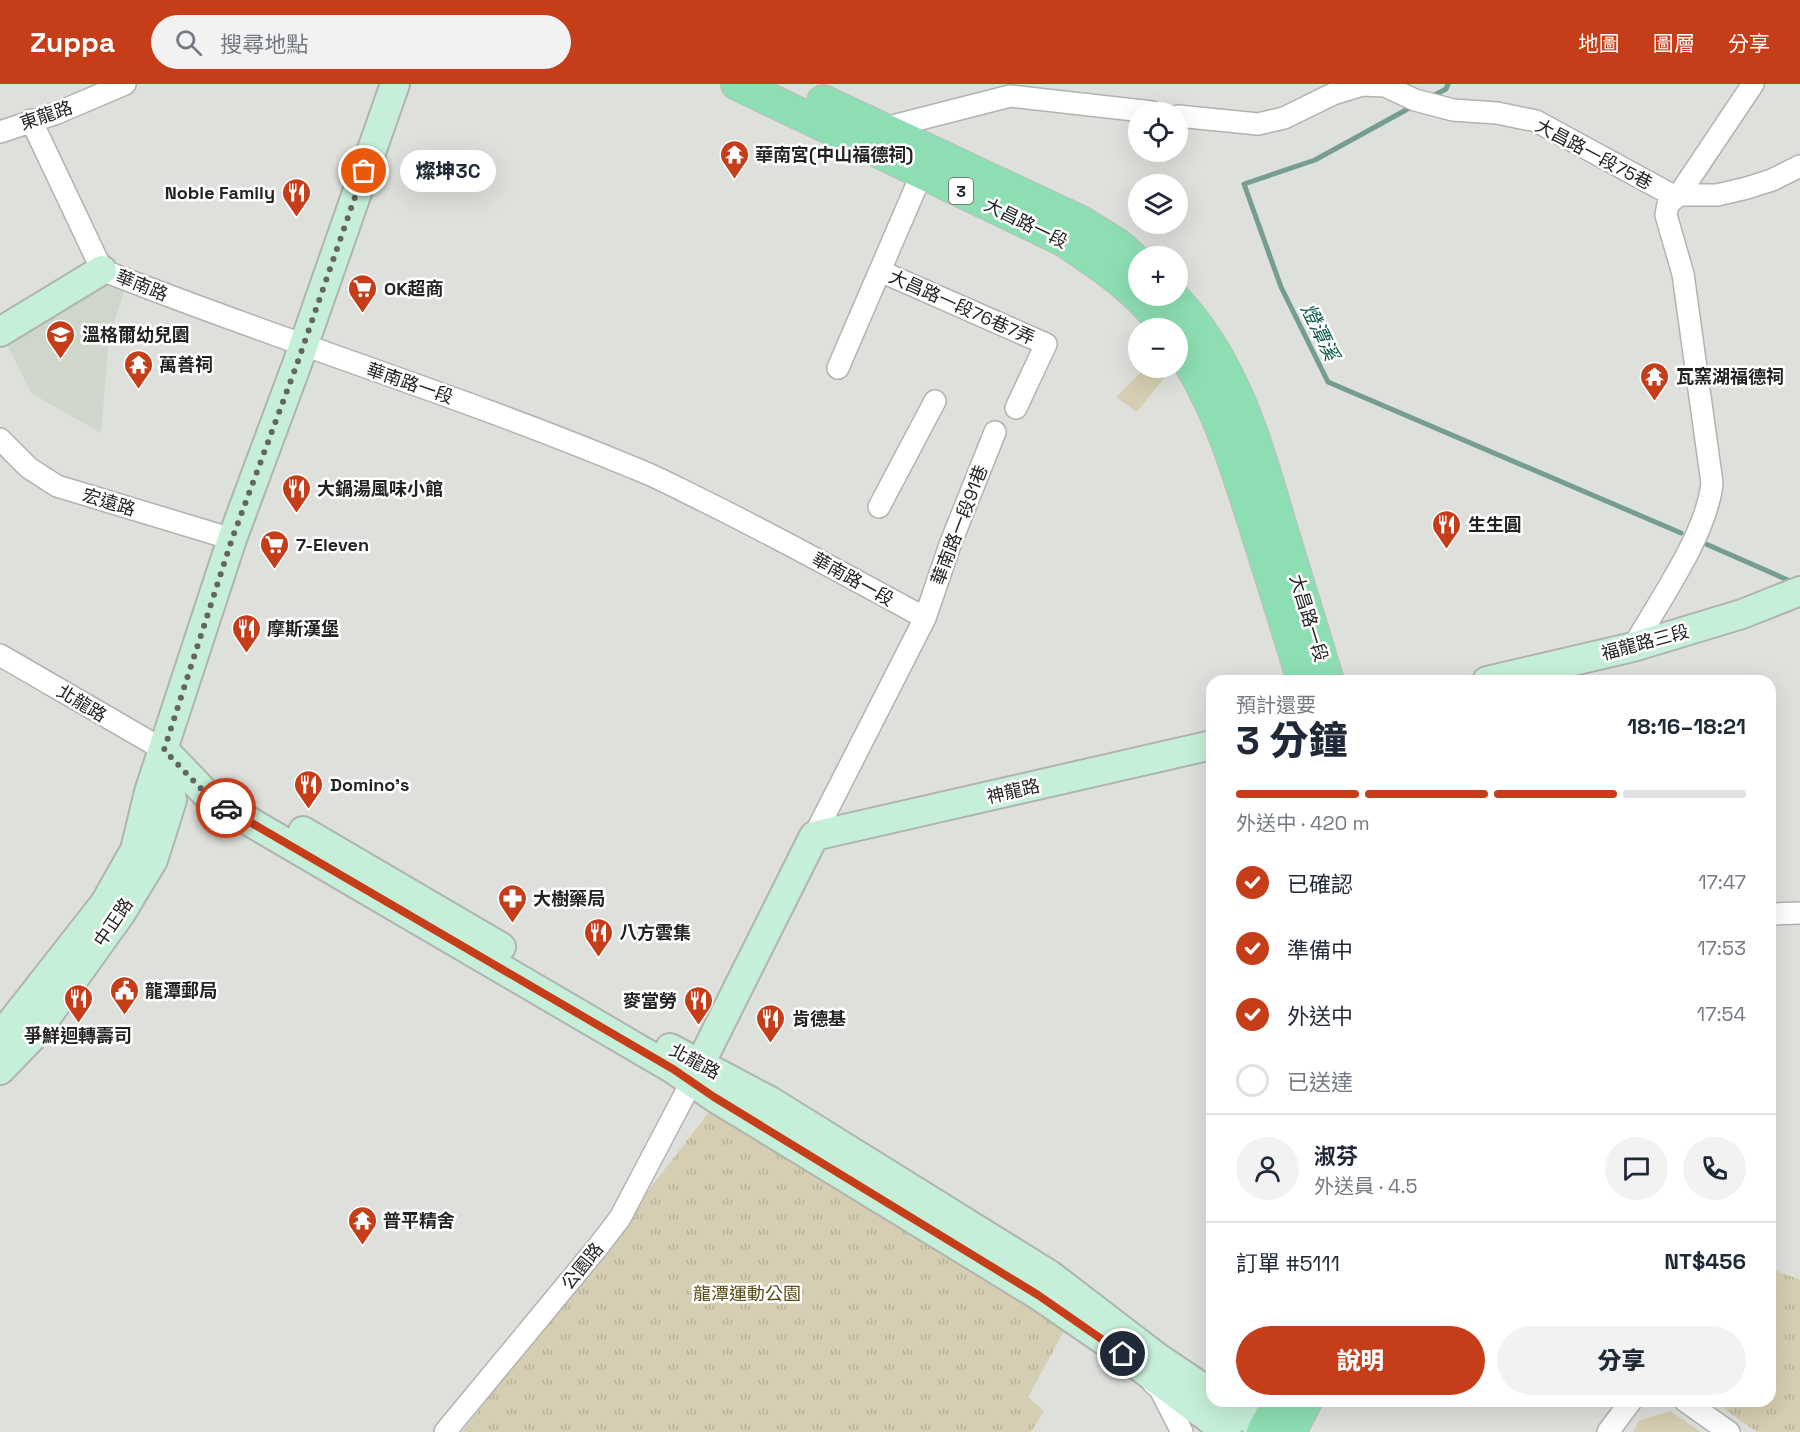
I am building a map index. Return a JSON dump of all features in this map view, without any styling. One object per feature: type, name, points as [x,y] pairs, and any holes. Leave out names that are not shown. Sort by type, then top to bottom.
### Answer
[{"type":"main road","name":"中正路","points":[[0,1037],[105,903],[135,850],[149,792],[232,539],[297,364],[395,84]]},
{"type":"main road","name":"大昌路一段","points":[[736,84],[1063,240],[1100,264],[1130,289],[1157,318]]},
{"type":"main road","name":"大昌路一段","points":[[787,84],[1081,222],[1118,245],[1128,254]]},
{"type":"main road","points":[[0,332],[102,270]]},
{"type":"main road","name":"大昌路一段","points":[[1180,306],[1210,345],[1232,383],[1251,428],[1326,675]]},
{"type":"main road","name":"大昌路一段","points":[[1188,360],[1212,403],[1230,447],[1301,675]]},
{"type":"main road","name":"福龍路三段","points":[[1513,675],[1633,647],[1742,614],[1800,591]]},
{"type":"main road","name":"神龍路","points":[[814,836],[1206,746]]},
{"type":"main road","name":"中正路","points":[[0,1070],[33,1036],[121,913],[153,860],[172,800],[164,750]]},
{"type":"main road","name":"北龍路","points":[[164,750],[680,1053],[714,1097],[1038,1295],[1106,1341],[1227,1432]]},
{"type":"main road","points":[[696,1072],[814,836]]},
{"type":"main road","name":"北龍路","points":[[696,1072],[770,1101],[1050,1275],[1157,1357],[1206,1390]]},
{"type":"main road","points":[[1233,1407],[1271,1431]]},
{"type":"main road","points":[[1271,1431],[1277,1407]]},
{"type":"main road","points":[[1271,1431],[1299,1407]]},
{"type":"street","name":"東龍路","points":[[0,132],[57,113],[125,84]]},
{"type":"street","points":[[1633,647],[1685,557],[1705,515],[1712,483],[1683,274],[1666,215],[1668,204],[1678,196],[1753,84]]},
{"type":"street","name":"大昌路一段75巷","points":[[1188,117],[1258,124],[1284,118],[1333,94],[1362,85],[1385,86],[1415,100],[1453,110],[1497,113],[1536,122],[1672,195],[1717,195],[1772,180],[1800,166]]},
{"type":"street","points":[[881,129],[1010,96],[1128,109]]},
{"type":"street","name":"華南路","points":[[31,120],[102,270],[170,297],[303,344]]},
{"type":"street","points":[[838,368],[922,173]]},
{"type":"street","name":"大昌路一段76巷7弄","points":[[880,271],[1046,344],[1016,408]]},
{"type":"street","name":"華南路一段","points":[[303,344],[500,414],[637,469],[766,531],[925,618]]},
{"type":"street","points":[[879,507],[935,401]]},
{"type":"street","name":"華南路一段91巷","points":[[925,618],[951,542],[995,432]]},
{"type":"street","name":"宏遠路","points":[[0,439],[29,468],[57,486],[232,539]]},
{"type":"street","points":[[814,836],[925,618]]},
{"type":"street","name":"北龍路","points":[[0,656],[164,750]]},
{"type":"street","points":[[1776,914],[1800,913]]},
{"type":"street","name":"公園路","points":[[445,1432],[620,1218],[696,1072]]},
{"type":"street","points":[[1106,1341],[1160,1389],[1182,1432]]},
{"type":"street","points":[[1608,1432],[1627,1407]]},
{"type":"street","points":[[1694,1407],[1729,1432]]},
{"type":"shaded area","name":"溫格爾幼兒園","points":[[105,277],[126,286],[109,338],[101,433],[31,393],[3,336]]},
{"type":"green space","points":[[1135,378],[1164,378],[1137,412],[1116,397]]},
{"type":"green space","name":"龍潭運動公園","points":[[712,1108],[1067,1326],[1028,1397],[1044,1411],[1031,1432],[462,1432]]},
{"type":"green space","points":[[1776,1270],[1800,1280],[1800,1432],[1757,1432],[1722,1407],[1776,1407]]},
{"type":"green space","points":[[1670,1411],[1701,1432],[1633,1432],[1639,1421]]},
{"type":"waterway","name":"燈潭溪","points":[[1431,97],[1446,89],[1448,84]]},
{"type":"waterway","name":"燈潭溪","points":[[1415,105],[1315,160],[1244,184],[1281,287],[1328,382],[1681,533]]},
{"type":"waterway","name":"燈潭溪","points":[[1706,544],[1790,581]]},
{"type":"way so far","points":[[226,808],[211,799],[164,750],[232,539],[297,364],[364,171]]},
{"type":"place","name":"燦坤3C","points":[[364,171]]},
{"type":"place","name":"華南宮(中山福德祠)","points":[[734,180]]},
{"type":"place","name":"Noble Family","points":[[296,218]]},
{"type":"place","name":"OK超商","points":[[363,314]]},
{"type":"place","name":"溫格爾幼兒園","points":[[61,360]]},
{"type":"place","name":"萬善祠","points":[[138,390]]},
{"type":"place","name":"瓦窯湖福德祠","points":[[1655,402]]},
{"type":"place","name":"大鍋湯風味小館","points":[[296,514]]},
{"type":"place","name":"生生圓","points":[[1447,550]]},
{"type":"place","name":"7-Eleven","points":[[275,570]]},
{"type":"place","name":"摩斯漢堡","points":[[246,654]]},
{"type":"place","name":"Domino's","points":[[309,810]]},
{"type":"place","name":"大樹藥局","points":[[512,924]]},
{"type":"place","name":"八方雲集","points":[[598,958]]},
{"type":"place","name":"龍潭郵局","points":[[124,1016]]},
{"type":"place","name":"爭鮮迴轉壽司","points":[[78,1024]]},
{"type":"place","name":"麥當勞","points":[[698,1026]]},
{"type":"place","name":"肯德基","points":[[771,1044]]},
{"type":"place","name":"普平精舍","points":[[362,1246]]},
{"type":"route","points":[[226,808],[673,1069],[714,1097],[1038,1295],[1123,1354]]}]
